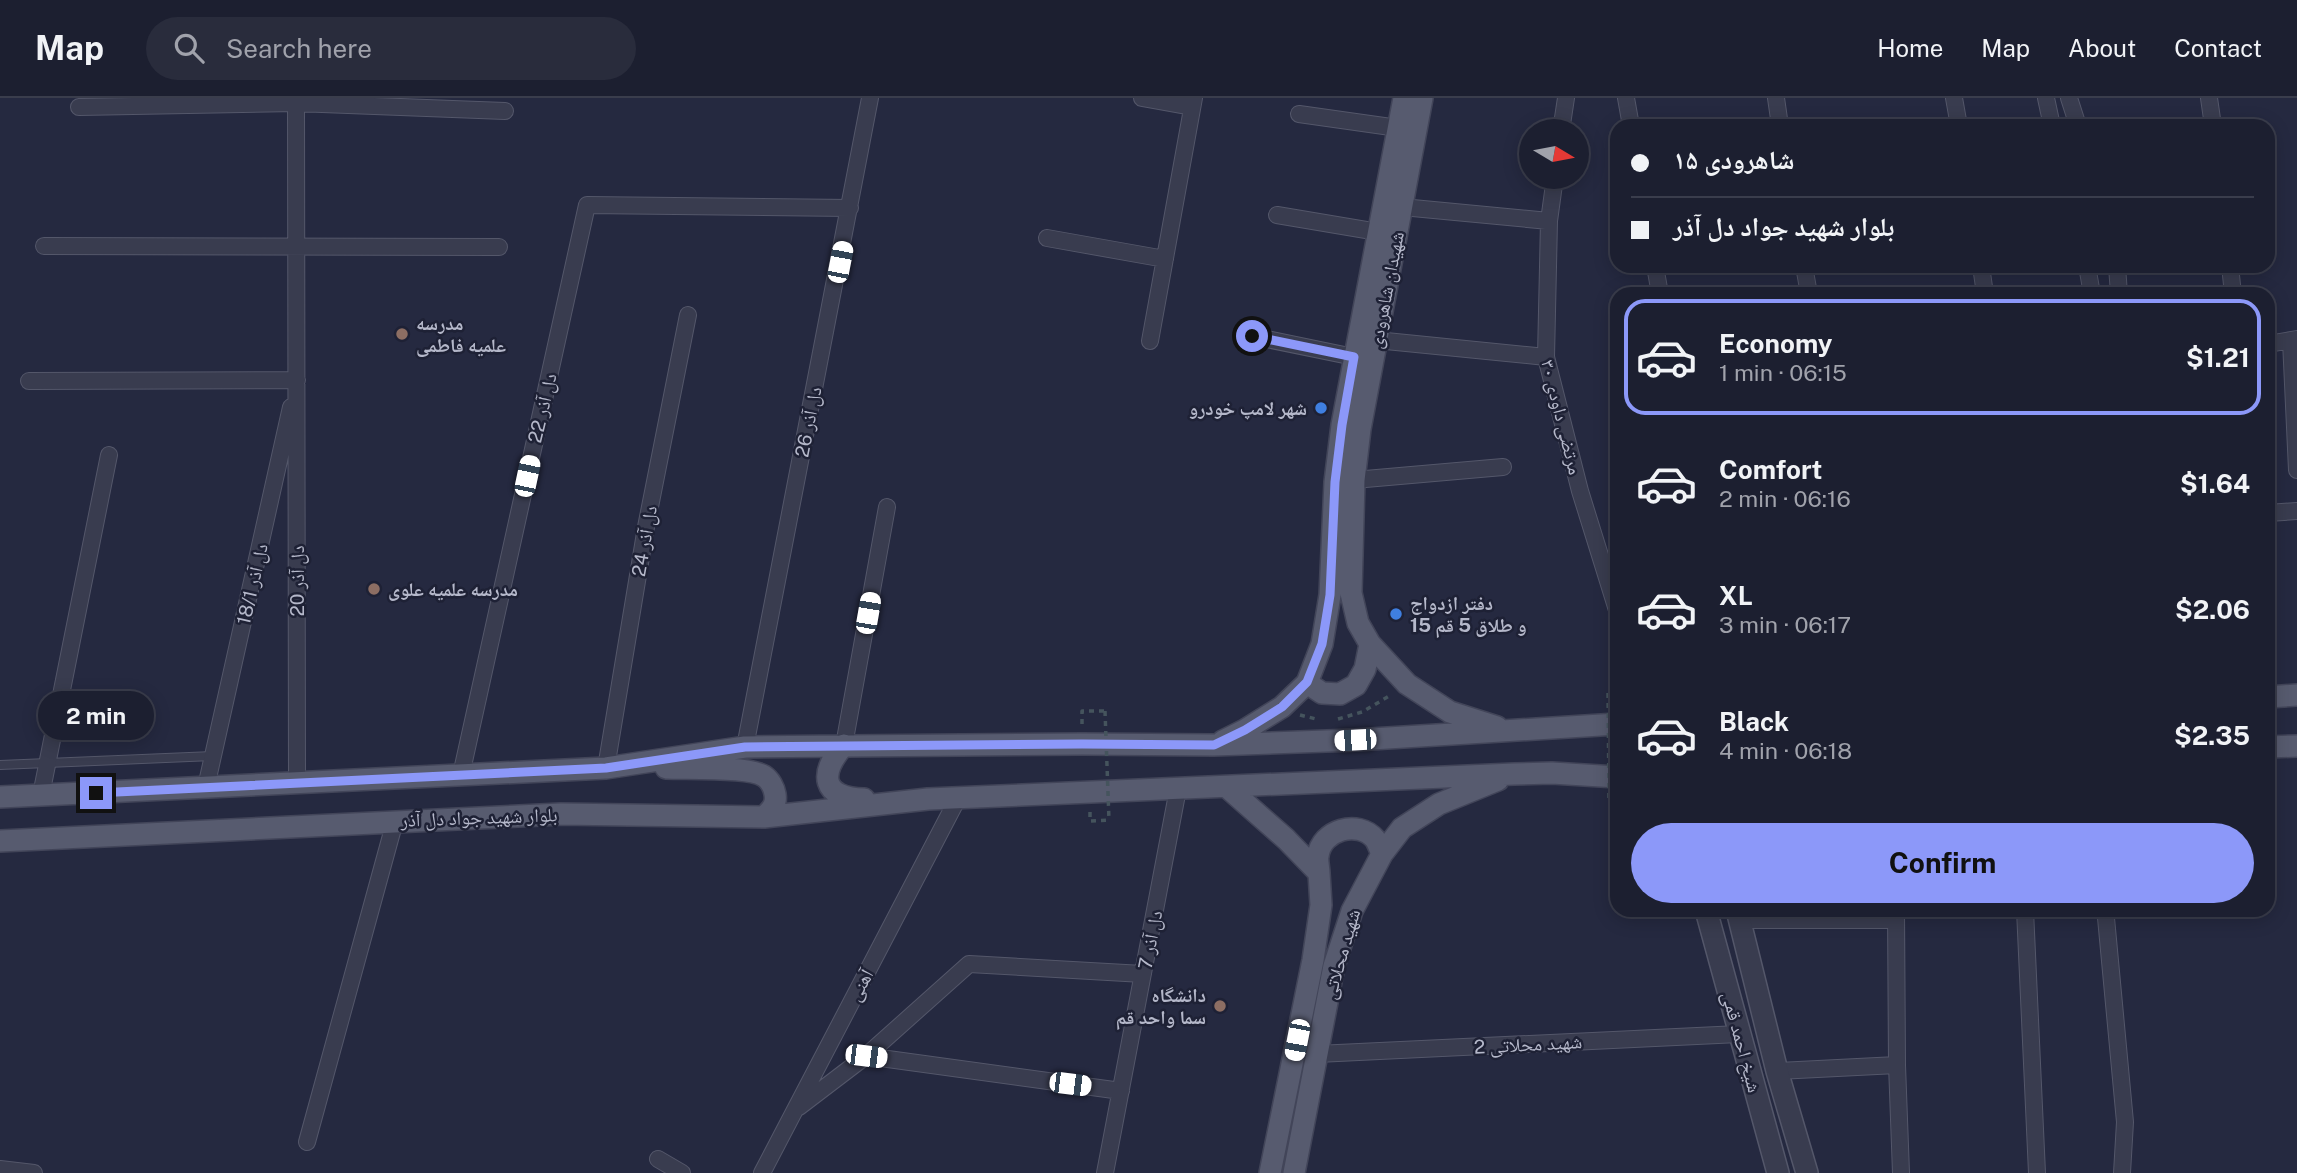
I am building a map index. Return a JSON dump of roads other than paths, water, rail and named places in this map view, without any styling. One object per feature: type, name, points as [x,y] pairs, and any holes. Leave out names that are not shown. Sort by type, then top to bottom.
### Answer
[{"type":"main road","name":"شهیدان شاهرودی","points":[[1214,745],[1282,707],[1307,682],[1322,644],[1330,595],[1335,482],[1342,425],[1404,98]]},
{"type":"main road","name":"شهیدان شاهرودی","points":[[1422,98],[1360,429],[1354,480],[1351,593],[1357,623],[1370,644],[1407,684],[1450,712],[1512,731]]},
{"type":"main road","points":[[1307,682],[1322,693],[1340,694],[1356,685],[1365,670],[1370,644]]},
{"type":"main road","points":[[2275,694],[2297,695]]},
{"type":"main road","points":[[616,767],[745,747],[1214,745],[1610,724]]},
{"type":"main road","points":[[844,746],[831,760],[827,775],[831,789],[842,797],[928,799]]},
{"type":"main road","points":[[2275,748],[2295,749]]},
{"type":"main road","points":[[0,797],[616,767],[750,771],[765,776],[773,787],[776,798],[773,809],[764,817]]},
{"type":"main road","name":"بلوار شهید جواد دل آذر","points":[[0,841],[561,814],[764,817],[958,797],[1514,774],[1610,777]]},
{"type":"main road","name":"شهید محلاتی","points":[[1294,1173],[1334,966],[1352,911],[1382,854],[1402,828],[1439,804],[1514,774]]},
{"type":"main road","points":[[1227,787],[1320,873]]},
{"type":"main road","name":"شهید محلاتی","points":[[1270,1173],[1313,960],[1321,905],[1318,855],[1326,839],[1341,829],[1359,829],[1367,833],[1374,838],[1382,854]]},
{"type":"street","name":"دل آذر 26","points":[[745,747],[870,98]]},
{"type":"street","points":[[1142,98],[1193,102],[1150,341]]},
{"type":"street","points":[[1563,119],[1566,98]]},
{"type":"street","points":[[1626,98],[1630,119]]},
{"type":"street","points":[[1776,98],[1779,119]]},
{"type":"street","points":[[1954,98],[1958,119]]},
{"type":"street","points":[[2046,98],[2050,119]]},
{"type":"street","points":[[2069,98],[2075,119]]},
{"type":"street","points":[[2209,98],[2212,119]]},
{"type":"street","points":[[79,107],[296,100],[505,111]]},
{"type":"street","points":[[29,381],[297,380],[296,100]]},
{"type":"street","points":[[1299,114],[1398,128]]},
{"type":"street","name":"۳۰ مرتضی داودی","points":[[1553,189],[1549,221],[1546,357],[1580,491],[1610,587]]},
{"type":"street","name":"دل آذر 22","points":[[461,775],[587,205],[850,208]]},
{"type":"street","points":[[1402,207],[1549,221]]},
{"type":"street","points":[[1277,215],[1378,232]]},
{"type":"street","points":[[1047,238],[1165,259]]},
{"type":"street","points":[[44,246],[499,247]]},
{"type":"street","name":"دل آذر 24","points":[[616,767],[646,527],[688,315]]},
{"type":"street","points":[[1252,336],[1354,357]]},
{"type":"street","points":[[1376,340],[1546,357]]},
{"type":"street","points":[[2275,343],[2294,340],[2297,470]]},
{"type":"street","name":"دل آذر 18/1","points":[[206,788],[297,380]]},
{"type":"street","name":"دل آذر 20","points":[[297,380],[298,783]]},
{"type":"street","points":[[41,795],[109,456]]},
{"type":"street","points":[[1354,480],[1503,467]]},
{"type":"street","points":[[844,746],[887,507]]},
{"type":"street","points":[[2275,513],[2297,511]]},
{"type":"street","name":"دل آذر 7","points":[[1105,1173],[1178,789]]},
{"type":"street","name":"آهنی","points":[[762,1173],[958,797]]},
{"type":"street","points":[[307,1142],[395,821]]},
{"type":"street","name":"شیخ احمد قمی","points":[[1708,917],[1778,1173]]},
{"type":"street","name":"شیخ احمد قمی","points":[[1738,917],[1777,1071],[1807,1173]]},
{"type":"street","points":[[1896,917],[1900,1173]]},
{"type":"street","points":[[2025,917],[2037,1173]]},
{"type":"street","points":[[2106,917],[2125,1122],[2122,1173]]},
{"type":"street","points":[[794,1110],[866,1056],[969,964],[1143,974]]},
{"type":"street","name":"شهید محلاتی 2","points":[[1317,1054],[1739,1034]]},
{"type":"street","points":[[866,1056],[1121,1091]]},
{"type":"street","points":[[1777,1071],[1897,1065]]},
{"type":"street","points":[[658,1159],[682,1173]]},
{"type":"street","points":[[0,1169],[34,1173]]},
{"type":"lane","points":[[0,765],[213,756]]},
{"type":"place","name":"مدرسه علمیه فاطمی","points":[[402,334]]},
{"type":"place","name":"شهر لامپ خودرو","points":[[1321,408]]},
{"type":"place","name":"مدرسه علمیه علوی","points":[[374,589]]},
{"type":"place","name":"دفتر ازدواج 15 و طلاق 5 قم","points":[[1396,614]]},
{"type":"place","name":"دانشگاه سما واحد قم","points":[[1220,1006]]}]
